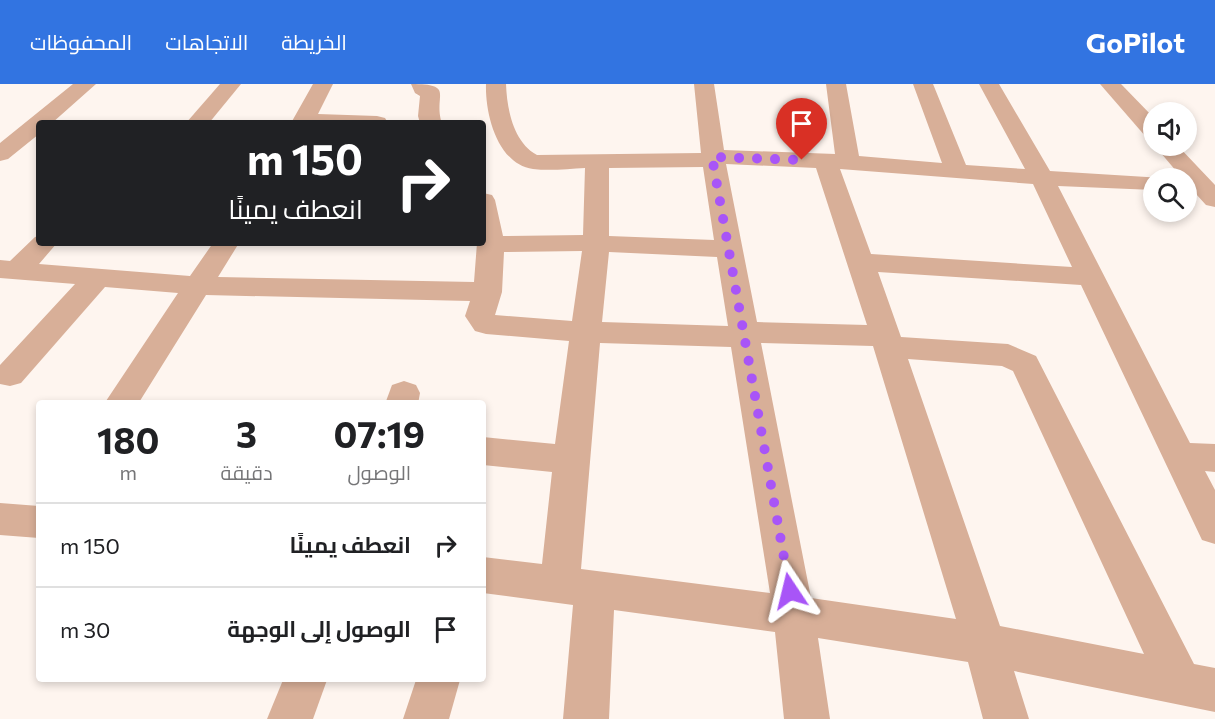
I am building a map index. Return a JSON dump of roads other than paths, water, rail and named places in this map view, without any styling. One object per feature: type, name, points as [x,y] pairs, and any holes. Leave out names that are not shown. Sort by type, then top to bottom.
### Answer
[{"type":"street","points":[[45,120],[86,84]]},
{"type":"street","points":[[200,120],[231,84]]},
{"type":"street","points":[[303,120],[322,84]]},
{"type":"street","points":[[422,84],[422,89],[431,93],[430,120]]},
{"type":"street","points":[[496,84],[499,109],[511,143],[527,160],[533,162],[713,159],[837,161],[1042,178],[1143,183]]},
{"type":"street","points":[[704,84],[713,159],[794,615],[807,719]]},
{"type":"street","points":[[836,84],[837,161],[861,262],[985,644],[1006,719]]},
{"type":"street","points":[[923,84],[957,171]]},
{"type":"street","points":[[989,84],[1042,178],[1215,528]]},
{"type":"street","points":[[1110,84],[1143,120]]},
{"type":"street","points":[[0,154],[36,128]]},
{"type":"street","points":[[1175,156],[1205,189]]},
{"type":"street","points":[[586,719],[571,460],[596,243],[597,161]]},
{"type":"street","points":[[486,219],[491,269],[488,292],[480,316],[486,324],[587,332],[744,335],[887,342],[1008,355],[1025,364],[1198,687]]},
{"type":"street","points":[[490,244],[596,243],[729,249]]},
{"type":"street","points":[[8,270],[40,246]]},
{"type":"street","points":[[123,400],[224,246]]},
{"type":"street","points":[[861,262],[1091,277]]},
{"type":"street","points":[[8,270],[198,285],[488,292]]},
{"type":"street","points":[[10,375],[98,277]]},
{"type":"street","points":[[486,451],[571,460]]},
{"type":"street","points":[[1179,456],[1215,458]]},
{"type":"street","points":[[0,519],[36,522]]},
{"type":"street","points":[[486,575],[794,615],[985,644],[1198,687]]},
{"type":"street","points":[[290,719],[304,682]]},
{"type":"street","points":[[426,719],[437,682]]}]
